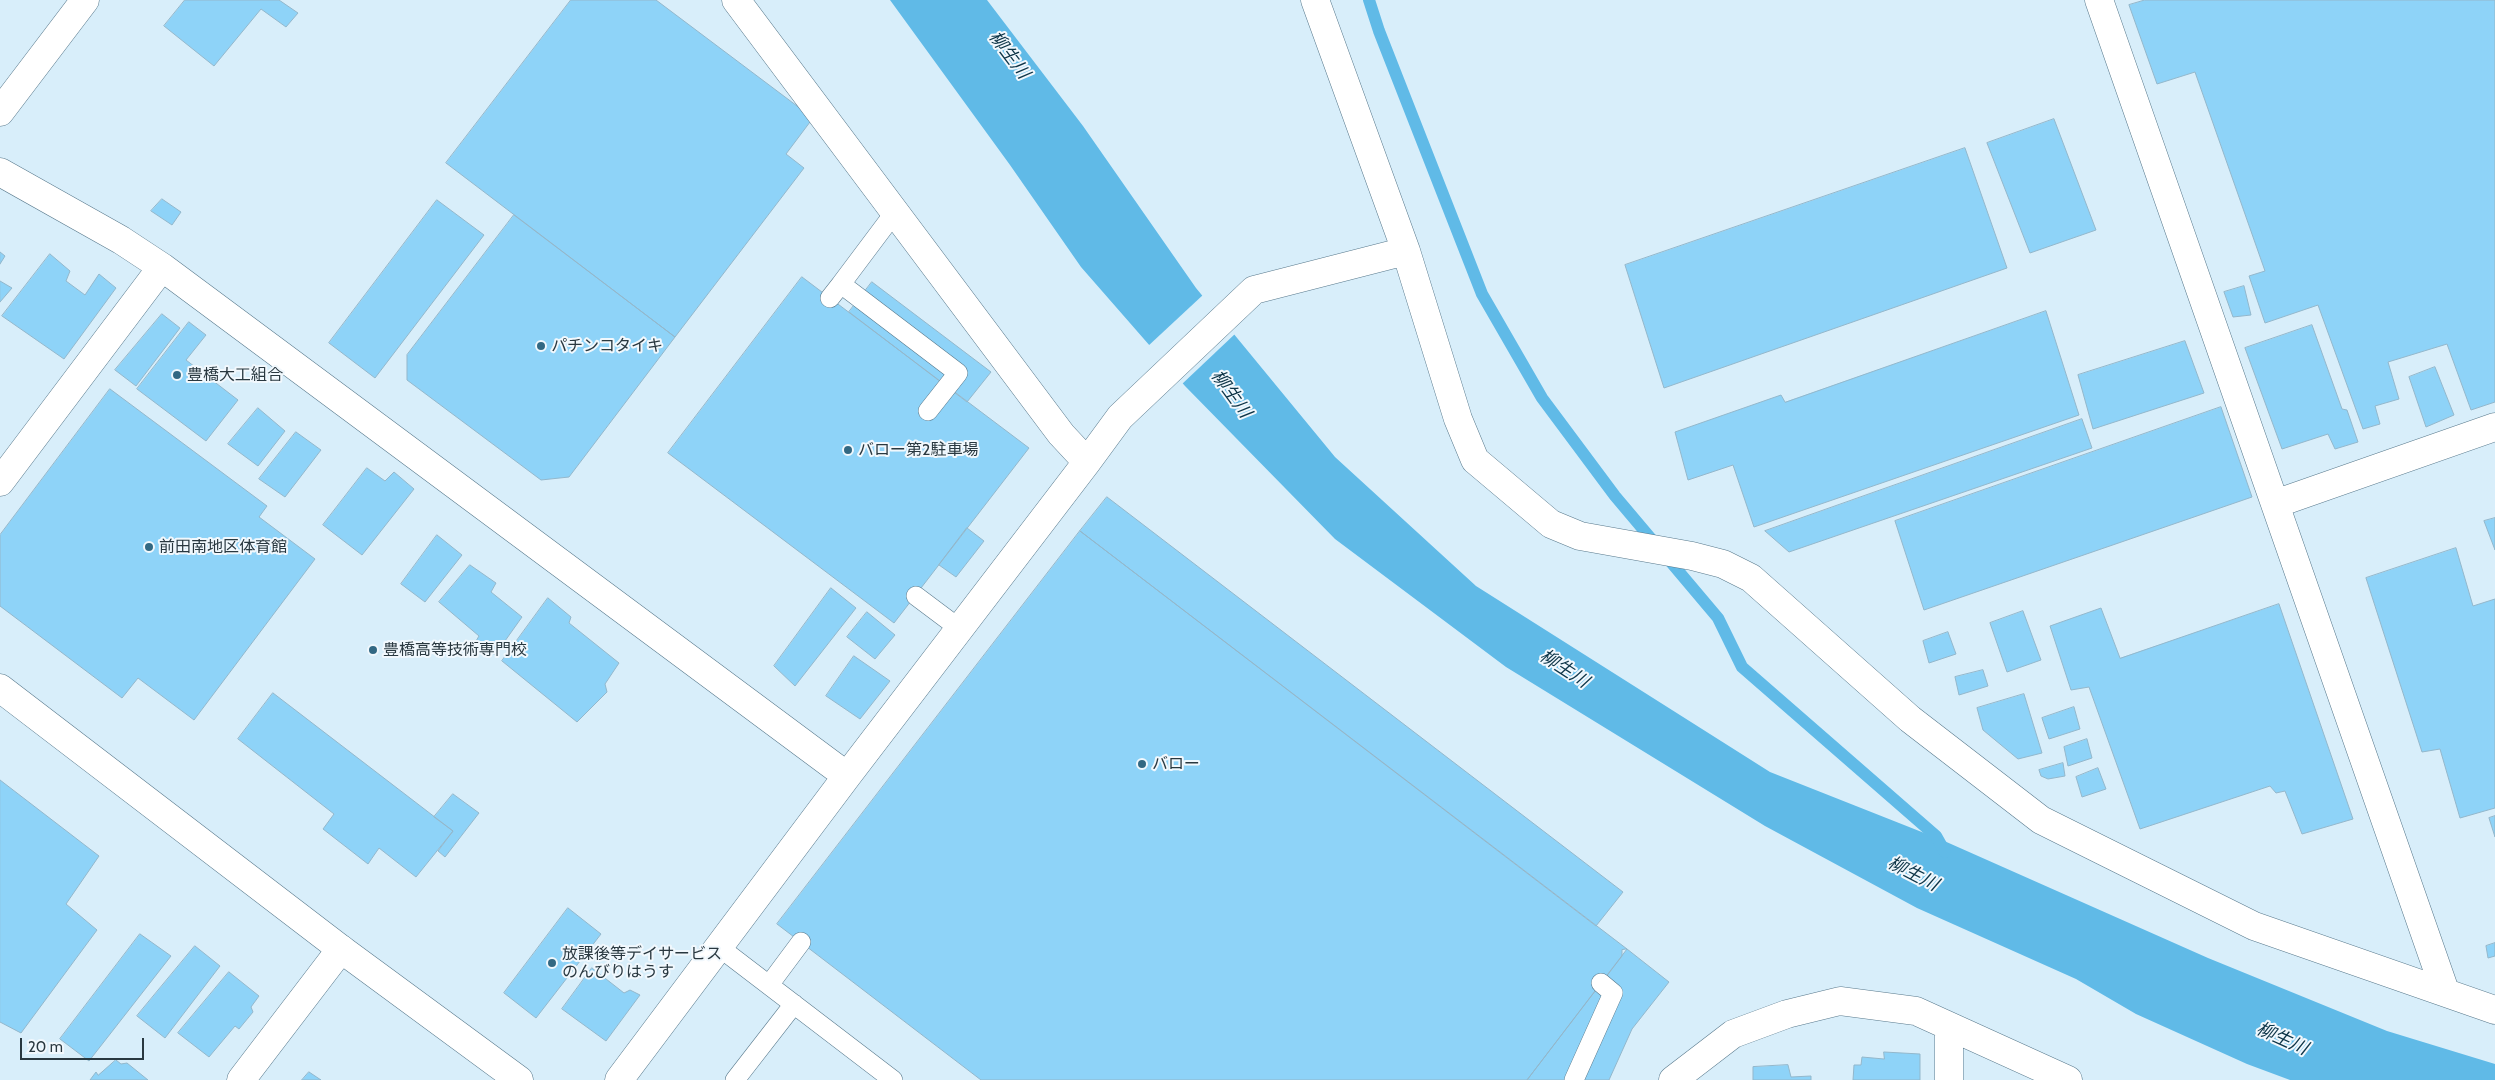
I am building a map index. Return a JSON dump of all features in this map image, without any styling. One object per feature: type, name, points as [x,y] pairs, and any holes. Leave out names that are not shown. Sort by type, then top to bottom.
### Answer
[{"type":"street","points":[[0,112],[84,0]]},
{"type":"street","points":[[736,0],[1061,434],[1087,462]]},
{"type":"street","points":[[1315,0],[1406,251],[1458,419],[1475,460],[1551,524],[1580,536],[1723,564],[1751,578],[1910,720],[2041,820],[2254,926],[2495,1010]]},
{"type":"street","points":[[2099,0],[2445,991]]},
{"type":"street","points":[[0,172],[121,240],[162,267],[847,776]]},
{"type":"street","points":[[619,1080],[1120,417],[1254,290],[1406,251]]},
{"type":"street","points":[[0,482],[162,267]]},
{"type":"street","points":[[2275,504],[2495,426]]},
{"type":"street","points":[[0,688],[341,948],[519,1080]]},
{"type":"street","points":[[241,1080],[341,948]]},
{"type":"street","points":[[1673,1080],[1733,1034],[1787,1014],[1840,1001],[1916,1011],[2068,1080]]},
{"type":"street","points":[[1949,1026],[1949,1080]]},
{"type":"lane","points":[[895,212],[835,291],[860,298],[958,373],[928,411]]},
{"type":"lane","points":[[916,596],[960,629]]},
{"type":"lane","points":[[769,985],[801,942]]},
{"type":"lane","points":[[719,947],[893,1080]]},
{"type":"lane","points":[[1574,1080],[1613,993],[1601,984]]},
{"type":"lane","points":[[735,1080],[794,1004]]},
{"type":"water","name":"柳生川","points":[[890,0],[987,0],[1083,126],[1196,288],[1335,457],[1476,586],[1770,772],[1942,840],[2208,958],[2387,1031],[2495,1064],[2495,1080],[2290,1080],[2247,1064],[2136,1014],[2076,979],[1917,908],[1765,826],[1506,667],[1335,539],[1185,386],[1081,267],[1010,165]]},
{"type":"pier","points":[[1204,294],[1236,333],[1181,385],[1147,347]]},
{"type":"building","points":[[185,0],[279,0],[298,13],[286,27],[261,9],[214,66],[164,26]]},
{"type":"building","points":[[571,0],[656,0],[813,118],[786,154],[804,168],[675,337],[446,163]]},
{"type":"building","points":[[2145,0],[2495,0],[2495,402],[2471,410],[2447,344],[2388,362],[2399,399],[2375,406],[2380,424],[2363,429],[2318,305],[2265,323],[2249,276],[2265,271],[2195,72],[2157,84],[2129,5]]},
{"type":"building","points":[[2054,119],[2096,230],[2030,253],[1987,143]]},
{"type":"building","points":[[1965,148],[2007,268],[1664,388],[1625,265]]},
{"type":"building","points":[[162,199],[181,212],[172,225],[151,211]]},
{"type":"building","points":[[437,200],[484,235],[375,378],[329,343]]},
{"type":"building","name":"パチンコタイキ","points":[[514,215],[675,337],[569,477],[541,480],[407,380],[407,355]]},
{"type":"building","points":[[0,252],[5,256],[0,264]]},
{"type":"building","points":[[50,254],[70,271],[66,281],[85,295],[99,274],[116,288],[64,359],[2,316]]},
{"type":"building","name":"バロー第2駐車場","points":[[802,277],[1029,448],[894,623],[668,453]]},
{"type":"building","points":[[0,281],[12,288],[0,302]]},
{"type":"building","points":[[872,282],[991,372],[967,402],[849,312]]},
{"type":"building","points":[[2244,286],[2251,315],[2233,317],[2224,292]]},
{"type":"building","points":[[2046,311],[2079,415],[1754,527],[1733,465],[1688,480],[1675,432],[1781,395],[1785,402]]},
{"type":"building","points":[[162,314],[180,328],[136,386],[115,370]]},
{"type":"building","name":"豊橋大工組合","points":[[189,322],[206,335],[186,360],[238,400],[206,441],[137,389]]},
{"type":"building","points":[[2312,325],[2342,409],[2347,410],[2358,442],[2335,449],[2328,434],[2282,449],[2245,348]]},
{"type":"building","points":[[2185,341],[2204,393],[2093,429],[2078,375]]},
{"type":"building","points":[[2435,367],[2454,415],[2426,427],[2409,377]]},
{"type":"building","name":"前田南地区体育館","points":[[110,389],[267,506],[259,517],[315,559],[194,720],[138,678],[122,698],[0,606],[0,535]]},
{"type":"building","points":[[2221,407],[2252,497],[1924,610],[1895,521]]},
{"type":"building","points":[[258,408],[285,431],[258,466],[228,444]]},
{"type":"building","points":[[2082,419],[2092,448],[1789,552],[1765,531]]},
{"type":"building","points":[[296,432],[321,450],[285,497],[259,479]]},
{"type":"building","points":[[367,468],[385,481],[394,472],[414,489],[362,555],[323,525]]},
{"type":"building","points":[[1107,497],[1623,892],[1596,926],[1080,531]]},
{"type":"building","points":[[2495,518],[2495,550],[2484,521]]},
{"type":"building","points":[[967,528],[984,541],[956,577],[939,565]]},
{"type":"building","name":"バロー","points":[[1080,531],[1627,949],[1527,1080],[981,1080],[777,924]]},
{"type":"building","points":[[437,535],[462,555],[425,602],[401,584]]},
{"type":"building","points":[[2456,548],[2473,606],[2495,599],[2495,808],[2460,818],[2440,749],[2422,752],[2366,578]]},
{"type":"building","points":[[470,565],[496,583],[491,592],[522,617],[495,655],[476,641],[479,636],[439,602]]},
{"type":"building","points":[[831,588],[856,608],[795,686],[774,666]]},
{"type":"building","points":[[548,598],[571,617],[569,623],[619,663],[605,684],[607,692],[577,722],[502,661]]},
{"type":"building","points":[[2279,604],[2353,819],[2302,834],[2285,791],[2276,793],[2270,786],[2140,829],[2089,687],[2071,690],[2050,626],[2101,608],[2120,658]]},
{"type":"building","points":[[2023,611],[2041,660],[2007,672],[1990,623]]},
{"type":"building","points":[[867,612],[895,635],[875,659],[847,637]]},
{"type":"building","points":[[1948,632],[1956,654],[1929,663],[1923,641]]},
{"type":"building","points":[[854,656],[890,681],[860,719],[826,696]]},
{"type":"building","points":[[1983,670],[1988,686],[1959,695],[1955,677]]},
{"type":"building","points":[[273,693],[453,831],[416,877],[379,848],[368,864],[323,829],[334,814],[238,739]]},
{"type":"building","points":[[2024,694],[2042,753],[2018,759],[1983,730],[1977,708]]},
{"type":"building","points":[[2074,707],[2080,729],[2049,739],[2042,718]]},
{"type":"building","points":[[2087,739],[2092,758],[2068,766],[2064,747]]},
{"type":"building","points":[[2063,763],[2065,776],[2048,779],[2041,776],[2039,770]]},
{"type":"building","points":[[2098,768],[2106,789],[2082,797],[2076,777]]},
{"type":"building","points":[[0,780],[99,856],[66,904],[97,930],[21,1033],[0,1022]]},
{"type":"building","points":[[453,794],[479,813],[445,857],[438,851],[453,831],[434,817]]},
{"type":"building","points":[[2495,816],[2495,837],[2489,818]]},
{"type":"building","name":"放課後等デイサービス のんびりはうす","points":[[568,908],[601,934],[536,1018],[504,993]]},
{"type":"building","points":[[140,934],[171,956],[89,1061],[60,1039]]},
{"type":"building","points":[[2495,943],[2495,956],[2488,958],[2486,946]]},
{"type":"building","points":[[195,946],[220,966],[165,1038],[137,1016]]},
{"type":"building","points":[[1627,949],[1669,982],[1632,1029],[1609,1080],[1527,1080],[1622,956],[1622,950]]},
{"type":"building","points":[[592,968],[624,993],[630,990],[640,995],[606,1041],[562,1009]]},
{"type":"building","points":[[229,972],[259,996],[251,1007],[253,1012],[239,1029],[235,1026],[209,1057],[178,1033]]},
{"type":"building","points":[[1884,1052],[1920,1054],[1920,1080],[1853,1080],[1854,1065],[1861,1065],[1862,1057],[1884,1059]]},
{"type":"building","points":[[116,1060],[121,1064],[127,1063],[148,1080],[90,1080],[96,1072],[98,1075]]},
{"type":"building","points":[[1788,1065],[1791,1077],[1811,1076],[1811,1080],[1753,1080],[1753,1067]]},
{"type":"building","points":[[309,1072],[321,1080],[302,1080]]},
{"type":"waterway","points":[[1369,0],[1379,31],[1482,294],[1542,398],[1615,496],[1718,618],[1742,667],[1936,836],[1945,852]]},
{"type":"place","name":"パチンコタイキ","points":[[541,346]]},
{"type":"place","name":"豊橋大工組合","points":[[177,375]]},
{"type":"place","name":"バロー第2駐車場","points":[[848,450]]},
{"type":"place","name":"前田南地区体育館","points":[[149,547]]},
{"type":"place","name":"豊橋高等技術専門校","points":[[373,650]]},
{"type":"place","name":"バロー","points":[[1142,764]]},
{"type":"place","name":"放課後等デイサービス のんびりはうす","points":[[552,963]]}]
